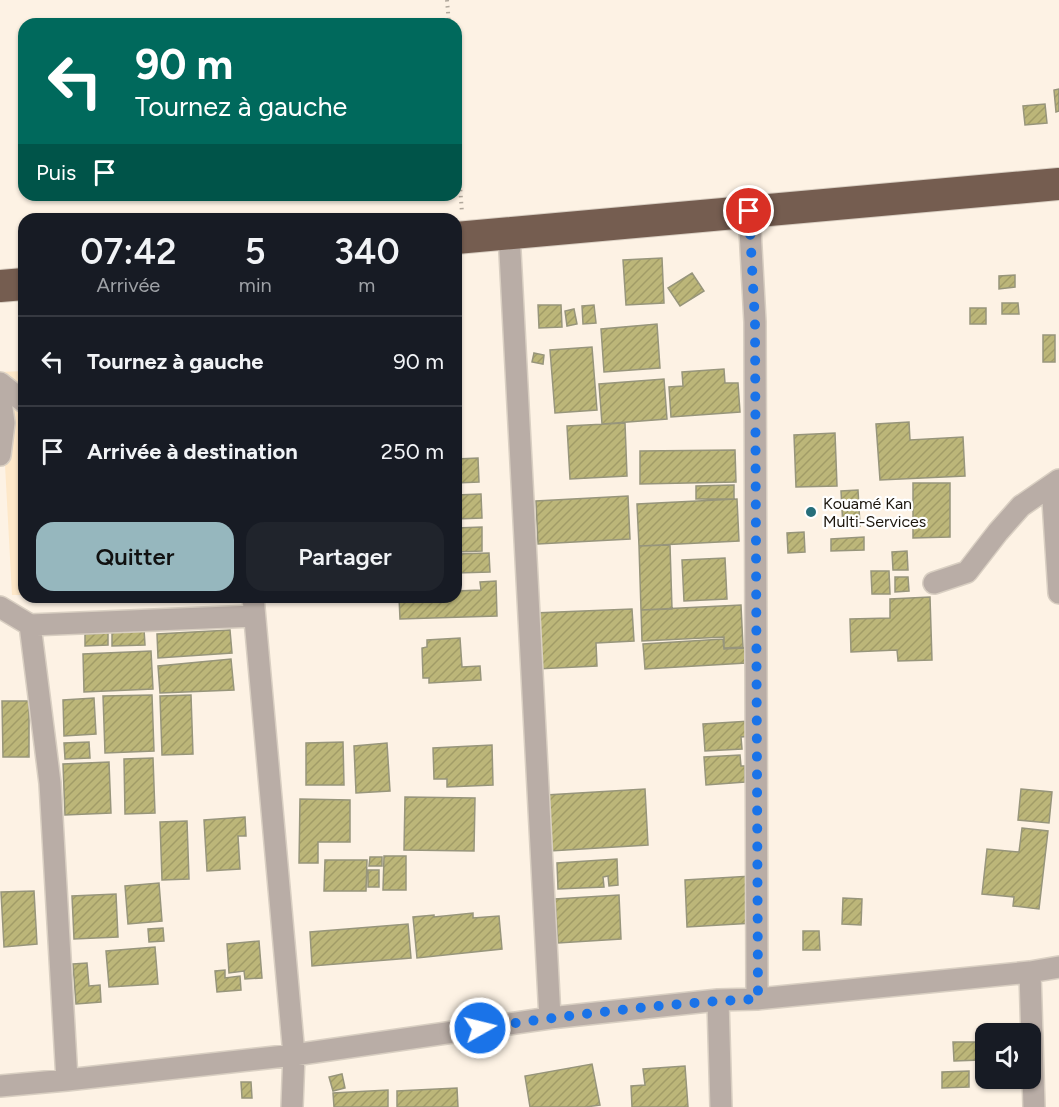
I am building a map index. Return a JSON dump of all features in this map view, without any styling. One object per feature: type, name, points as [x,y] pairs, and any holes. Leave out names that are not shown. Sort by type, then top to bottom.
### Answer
[{"type":"highway","points":[[462,237],[1059,184]]},
{"type":"highway","points":[[0,286],[18,284]]},
{"type":"street","points":[[749,211],[755,322],[758,999]]},
{"type":"street","points":[[509,233],[549,1018]]},
{"type":"street","points":[[0,383],[18,397]]},
{"type":"street","points":[[0,394],[4,423],[0,454]]},
{"type":"street","points":[[934,583],[967,572],[1021,506],[1056,483]]},
{"type":"street","points":[[1056,483],[1059,593]]},
{"type":"street","points":[[0,607],[30,625],[254,606],[294,1055],[292,1107]]},
{"type":"street","points":[[30,625],[50,783],[67,1080]]},
{"type":"street","points":[[0,1086],[294,1055],[549,1018],[1059,968]]},
{"type":"street","points":[[1030,972],[1034,1107]]},
{"type":"street","points":[[718,1000],[722,1107]]},
{"type":"path","points":[[447,0],[448,18]]},
{"type":"shaded area","points":[[18,371],[18,595],[12,595],[0,372]]},
{"type":"building","points":[[1059,89],[1059,111],[1056,112],[1054,90]]},
{"type":"building","points":[[1045,104],[1047,123],[1025,125],[1023,106]]},
{"type":"building","points":[[662,258],[664,303],[626,305],[623,260]]},
{"type":"building","points":[[692,273],[704,291],[680,306],[668,288]]},
{"type":"building","points":[[1015,275],[1015,287],[999,289],[999,276]]},
{"type":"building","points":[[1002,303],[1018,303],[1019,314],[1002,314]]},
{"type":"building","points":[[538,305],[561,305],[562,327],[539,328]]},
{"type":"building","points":[[594,305],[596,323],[583,324],[582,306]]},
{"type":"building","points":[[970,308],[986,308],[986,324],[970,324]]},
{"type":"building","points":[[574,309],[577,324],[567,326],[565,311]]},
{"type":"building","points":[[657,324],[660,368],[604,372],[601,329]]},
{"type":"building","points":[[1043,335],[1055,335],[1055,362],[1043,362]]},
{"type":"building","points":[[592,347],[597,410],[555,413],[550,350]]},
{"type":"building","points":[[534,353],[544,355],[543,364],[532,362]]},
{"type":"building","points":[[724,369],[725,383],[738,383],[740,412],[671,417],[669,387],[683,386],[682,372]]},
{"type":"building","points":[[664,379],[667,419],[602,424],[599,384]]},
{"type":"building","points":[[909,422],[910,440],[963,437],[965,476],[880,480],[876,424]]},
{"type":"building","points":[[625,423],[627,476],[570,479],[567,426]]},
{"type":"building","points":[[835,433],[837,486],[796,487],[794,435]]},
{"type":"building","points":[[735,450],[736,482],[640,484],[640,451]]},
{"type":"building","points":[[478,458],[479,482],[462,483],[462,459]]},
{"type":"building","points":[[913,483],[950,483],[950,537],[913,538]]},
{"type":"building","points":[[734,485],[734,499],[696,499],[696,486]]},
{"type":"building","points":[[858,490],[860,526],[843,527],[841,491]]},
{"type":"building","points":[[481,494],[482,518],[462,519],[462,495]]},
{"type":"building","points":[[628,496],[630,539],[538,544],[536,501]]},
{"type":"building","points":[[737,499],[739,541],[639,546],[637,504]]},
{"type":"building","points":[[482,527],[482,551],[462,552],[462,528]]},
{"type":"building","points":[[804,532],[805,552],[788,553],[787,533]]},
{"type":"building","points":[[864,537],[864,550],[831,551],[831,539]]},
{"type":"building","points":[[670,545],[672,609],[641,610],[639,546]]},
{"type":"building","points":[[907,551],[908,570],[893,570],[892,552]]},
{"type":"building","points":[[489,553],[490,572],[462,573],[462,554]]},
{"type":"building","points":[[725,558],[727,599],[684,601],[682,560]]},
{"type":"building","points":[[871,571],[889,571],[890,594],[872,594]]},
{"type":"building","points":[[895,577],[908,577],[909,591],[895,592]]},
{"type":"building","points":[[496,581],[497,616],[400,619],[399,603],[462,603],[462,591],[481,590],[480,582]]},
{"type":"building","points":[[930,597],[932,660],[898,661],[897,650],[851,652],[850,619],[890,618],[890,599]]},
{"type":"building","points":[[741,605],[743,647],[724,648],[724,637],[642,641],[641,610]]},
{"type":"building","points":[[632,609],[634,641],[596,643],[597,666],[536,669],[534,613]]},
{"type":"building","points":[[144,629],[145,645],[112,646],[112,630]]},
{"type":"building","points":[[230,630],[232,653],[158,658],[157,634]]},
{"type":"building","points":[[108,633],[108,645],[85,646],[85,634]]},
{"type":"building","points":[[460,638],[462,667],[480,666],[481,680],[429,683],[429,678],[423,678],[422,648],[427,647],[427,640]]},
{"type":"building","points":[[723,639],[724,649],[745,648],[746,663],[645,669],[643,644]]},
{"type":"building","points":[[151,651],[153,689],[84,692],[83,654]]},
{"type":"building","points":[[231,659],[234,690],[160,693],[158,666]]},
{"type":"building","points":[[152,695],[154,751],[105,753],[103,696]]},
{"type":"building","points":[[191,695],[193,754],[162,755],[160,696]]},
{"type":"building","points":[[94,698],[96,734],[64,736],[63,700]]},
{"type":"building","points":[[2,701],[29,701],[29,757],[3,757]]},
{"type":"building","points":[[750,721],[751,736],[741,737],[742,749],[705,751],[703,724]]},
{"type":"building","points":[[89,742],[90,758],[65,759],[64,743]]},
{"type":"building","points":[[343,742],[344,785],[306,785],[306,743]]},
{"type":"building","points":[[387,743],[390,791],[356,793],[354,746]]},
{"type":"building","points":[[492,745],[493,785],[447,787],[447,779],[434,779],[433,748]]},
{"type":"building","points":[[740,755],[741,766],[745,766],[745,782],[706,785],[704,757]]},
{"type":"building","points":[[153,758],[155,813],[125,814],[124,759]]},
{"type":"building","points":[[109,762],[111,813],[65,815],[63,764]]},
{"type":"building","points":[[645,789],[648,845],[550,851],[546,795]]},
{"type":"building","points":[[1021,789],[1052,792],[1049,823],[1018,820]]},
{"type":"building","points":[[405,797],[475,798],[474,851],[404,850]]},
{"type":"building","points":[[300,799],[350,800],[350,842],[318,842],[318,863],[299,863]]},
{"type":"building","points":[[245,817],[246,836],[238,836],[240,869],[207,871],[204,820]]},
{"type":"building","points":[[187,821],[189,879],[162,880],[160,822]]},
{"type":"building","points":[[1022,828],[1048,831],[1039,909],[1013,906],[1014,897],[982,894],[987,849],[1019,852]]},
{"type":"building","points":[[384,856],[406,856],[406,890],[383,890]]},
{"type":"building","points":[[370,857],[382,857],[382,866],[369,866]]},
{"type":"building","points":[[617,859],[618,885],[609,886],[608,876],[603,877],[604,887],[558,889],[557,863]]},
{"type":"building","points":[[325,860],[367,860],[366,891],[324,891]]},
{"type":"building","points":[[368,870],[379,870],[379,887],[368,887]]},
{"type":"building","points":[[752,876],[754,923],[687,927],[685,880]]},
{"type":"building","points":[[159,883],[162,921],[128,924],[125,886]]},
{"type":"building","points":[[34,891],[37,944],[4,947],[1,892]]},
{"type":"building","points":[[116,894],[118,937],[74,939],[72,896]]},
{"type":"building","points":[[619,895],[621,939],[558,943],[555,899]]},
{"type":"building","points":[[843,898],[862,899],[861,925],[842,924]]},
{"type":"building","points":[[473,913],[473,918],[499,916],[502,949],[417,958],[413,917]]},
{"type":"building","points":[[408,924],[411,958],[312,966],[310,932]]},
{"type":"building","points":[[163,928],[164,941],[149,942],[148,929]]},
{"type":"building","points":[[803,931],[819,931],[820,950],[803,950]]},
{"type":"building","points":[[259,941],[262,978],[245,979],[244,971],[229,973],[227,944]]},
{"type":"building","points":[[155,947],[158,984],[109,987],[106,951]]},
{"type":"building","points":[[87,963],[89,986],[100,985],[101,1002],[76,1004],[73,964]]},
{"type":"building","points":[[225,970],[225,978],[240,976],[241,990],[217,992],[215,971]]},
{"type":"building","points":[[953,1042],[975,1042],[975,1060],[954,1061]]},
{"type":"building","points":[[592,1064],[600,1105],[530,1107],[525,1076]]},
{"type":"building","points":[[685,1066],[688,1107],[632,1107],[631,1086],[645,1085],[643,1069]]},
{"type":"building","points":[[969,1071],[969,1087],[942,1088],[942,1072]]},
{"type":"building","points":[[342,1074],[345,1088],[333,1091],[329,1077]]},
{"type":"building","points":[[241,1082],[251,1082],[252,1098],[242,1098]]},
{"type":"building","points":[[457,1088],[458,1107],[397,1107],[397,1091]]},
{"type":"building","points":[[388,1090],[388,1107],[334,1107],[333,1093]]},
{"type":"place","name":"Kouamé Kan Multi-Services","points":[[811,512]]},
{"type":"route","points":[[480,1028],[549,1018],[718,1000],[758,999],[755,322],[749,211]]}]
